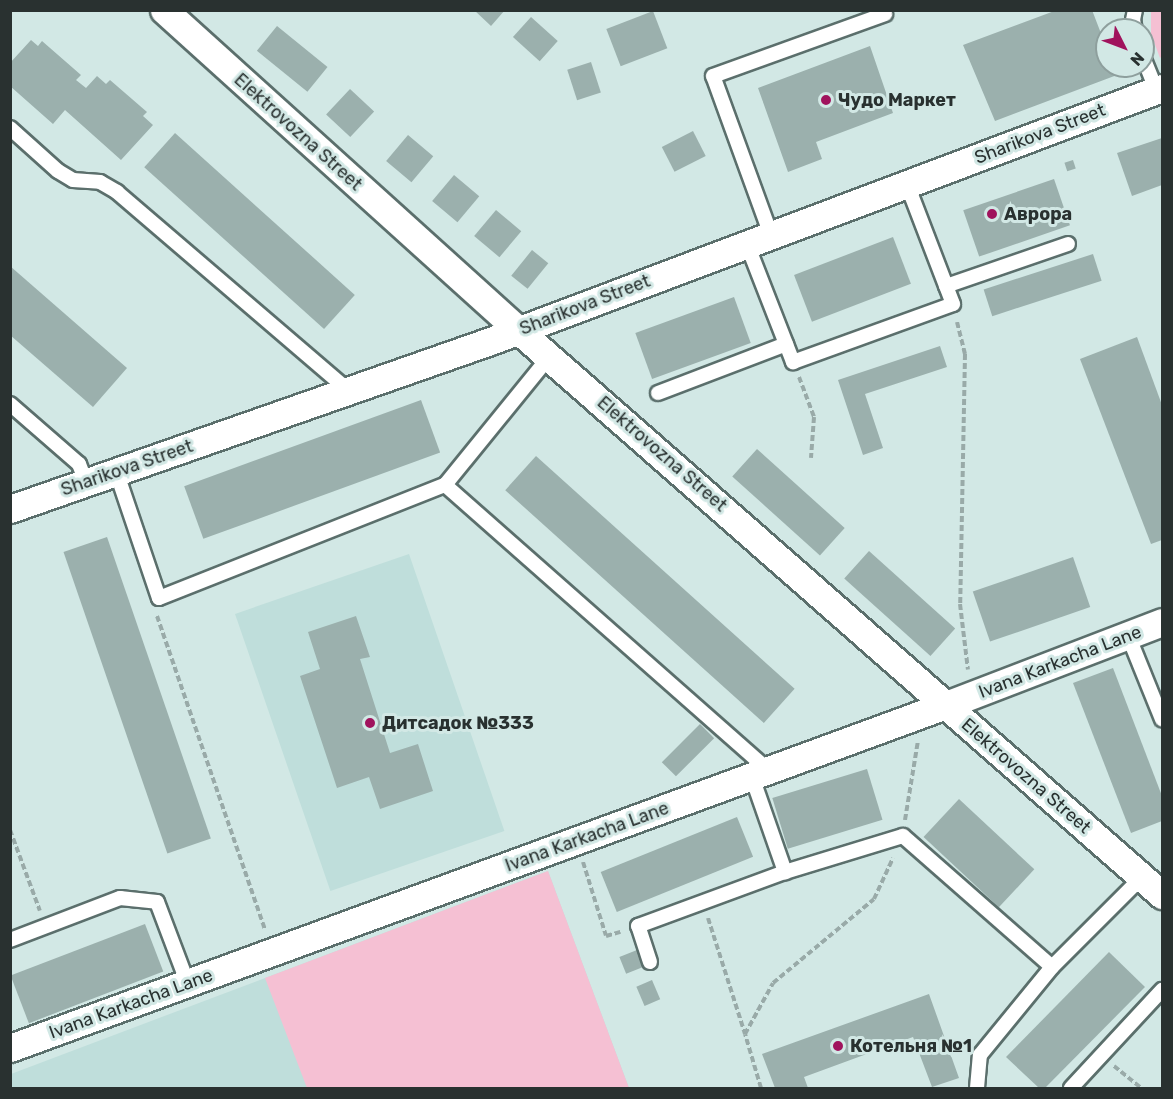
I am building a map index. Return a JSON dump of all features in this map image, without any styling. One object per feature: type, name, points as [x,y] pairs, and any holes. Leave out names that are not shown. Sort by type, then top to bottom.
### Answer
[{"type":"street","name":"Elektrovozna Street","points":[[164,10],[519,330],[1162,895]]},
{"type":"street","name":"Sharikova Street","points":[[10,509],[519,330],[1160,90]]},
{"type":"street","name":"Ivana Karkacha Lane","points":[[10,1048],[947,705],[1162,622]]},
{"type":"lane","points":[[885,14],[713,76],[786,344],[793,362],[953,304],[907,184]]},
{"type":"lane","points":[[10,128],[58,171],[73,180],[100,182],[117,192],[349,391]]},
{"type":"lane","points":[[946,286],[1068,244]]},
{"type":"lane","points":[[658,393],[786,344]]},
{"type":"lane","points":[[116,471],[159,598],[445,485],[550,356]]},
{"type":"lane","points":[[10,404],[79,464],[86,482]]},
{"type":"lane","points":[[445,485],[760,773],[784,872]]},
{"type":"lane","points":[[1128,636],[1162,719]]},
{"type":"lane","points":[[650,962],[639,926],[784,872],[903,836],[1052,967]]},
{"type":"lane","points":[[977,1089],[980,1055],[1052,967],[1142,877]]},
{"type":"lane","points":[[10,940],[120,898],[157,902],[188,984]]},
{"type":"lane","points":[[1071,1089],[1162,990]]},
{"type":"path","points":[[745,1034],[773,983],[874,899],[903,836],[947,705],[960,604],[965,354],[953,304]]},
{"type":"path","points":[[793,362],[814,417],[811,458]]},
{"type":"path","points":[[156,612],[273,952]]},
{"type":"path","points":[[10,830],[46,926]]},
{"type":"path","points":[[576,841],[606,936],[639,926]]},
{"type":"path","points":[[703,902],[761,1089]]},
{"type":"path","points":[[1101,1055],[1141,1089]]},
{"type":"shaded area","points":[[1151,11],[1162,11],[1162,56],[1160,58],[1155,45],[1155,18],[1151,18]]},
{"type":"shaded area","name":"Дитсадок №333","points":[[409,554],[504,831],[330,891],[235,614]]},
{"type":"shaded area","points":[[548,871],[629,1088],[11,1088],[11,1074]]},
{"type":"shaded area","points":[[548,871],[629,1088],[307,1088],[265,978]]},
{"type":"building","points":[[474,10],[505,10],[491,26]]},
{"type":"building","points":[[1057,10],[1092,10],[1095,18],[1095,78],[1109,78],[995,121],[963,45]]},
{"type":"building","points":[[653,11],[667,48],[621,66],[606,29]]},
{"type":"building","points":[[531,17],[558,41],[540,61],[513,37]]},
{"type":"building","points":[[277,26],[328,67],[307,92],[257,51]]},
{"type":"building","points":[[31,40],[38,46],[42,41],[81,75],[76,80],[86,88],[97,76],[106,84],[110,80],[147,112],[143,116],[153,125],[121,160],[65,110],[53,124],[10,86],[10,63]]},
{"type":"building","name":"Чудо Маркет","points":[[870,46],[893,113],[816,142],[822,159],[788,172],[758,88]]},
{"type":"building","points":[[591,62],[601,92],[577,100],[567,70]]},
{"type":"building","points":[[350,89],[374,112],[350,137],[326,115]]},
{"type":"building","points":[[693,131],[706,156],[675,172],[662,147]]},
{"type":"building","points":[[175,133],[355,295],[324,329],[144,167]]},
{"type":"building","points":[[408,135],[433,156],[411,182],[386,161]]},
{"type":"building","points":[[1162,138],[1162,185],[1132,196],[1117,153]]},
{"type":"building","points":[[1073,160],[1076,169],[1067,171],[1064,163]]},
{"type":"building","points":[[454,175],[479,196],[457,222],[432,201]]},
{"type":"building","points":[[1054,179],[1070,225],[979,257],[963,210]]},
{"type":"building","points":[[496,210],[521,231],[499,257],[474,236]]},
{"type":"building","points":[[893,237],[911,284],[812,322],[794,275]]},
{"type":"building","points":[[532,250],[548,263],[528,289],[511,276]]},
{"type":"building","points":[[1093,254],[1102,281],[992,316],[984,290]]},
{"type":"building","points":[[10,266],[127,368],[93,407],[10,335]]},
{"type":"building","points":[[734,297],[751,343],[652,379],[635,333]]},
{"type":"building","points":[[1137,337],[1162,405],[1162,540],[1151,544],[1080,359]]},
{"type":"building","points":[[940,346],[947,367],[865,394],[883,448],[863,455],[838,380]]},
{"type":"building","points":[[421,400],[440,453],[203,539],[184,486]]},
{"type":"building","points":[[757,449],[845,528],[820,555],[732,476]]},
{"type":"building","points":[[536,456],[795,689],[764,723],[505,490]]},
{"type":"building","points":[[107,537],[211,839],[167,854],[64,552]]},
{"type":"building","points":[[869,551],[955,629],[930,656],[844,578]]},
{"type":"building","points":[[1073,557],[1090,607],[990,642],[973,592]]},
{"type":"building","points":[[356,616],[370,657],[360,659],[390,753],[418,744],[433,791],[380,809],[369,777],[337,788],[300,676],[320,669],[308,632]]},
{"type":"building","points":[[1113,668],[1162,796],[1162,821],[1131,833],[1073,683]]},
{"type":"building","points":[[700,724],[714,738],[676,776],[662,762]]},
{"type":"building","points":[[867,769],[882,820],[788,849],[772,798]]},
{"type":"building","points":[[959,799],[1034,869],[999,907],[924,837]]},
{"type":"building","points":[[737,817],[753,857],[617,912],[601,872]]},
{"type":"building","points":[[145,924],[163,972],[29,1023],[11,976]]},
{"type":"building","points":[[637,950],[644,967],[626,974],[619,957]]},
{"type":"building","points":[[1109,952],[1145,987],[1045,1088],[1039,1088],[1006,1057]]},
{"type":"building","points":[[652,980],[660,999],[645,1006],[636,987]]},
{"type":"building","name":"Котельня №1","points":[[929,994],[959,1078],[932,1087],[913,1037],[804,1077],[808,1088],[775,1088],[762,1054]]},
{"type":"place","name":"Чудо Маркет","points":[[826,100]]},
{"type":"place","name":"Аврора","points":[[992,214]]},
{"type":"place","name":"Дитсадок №333","points":[[370,723]]},
{"type":"place","name":"Котельня №1","points":[[838,1046]]}]
